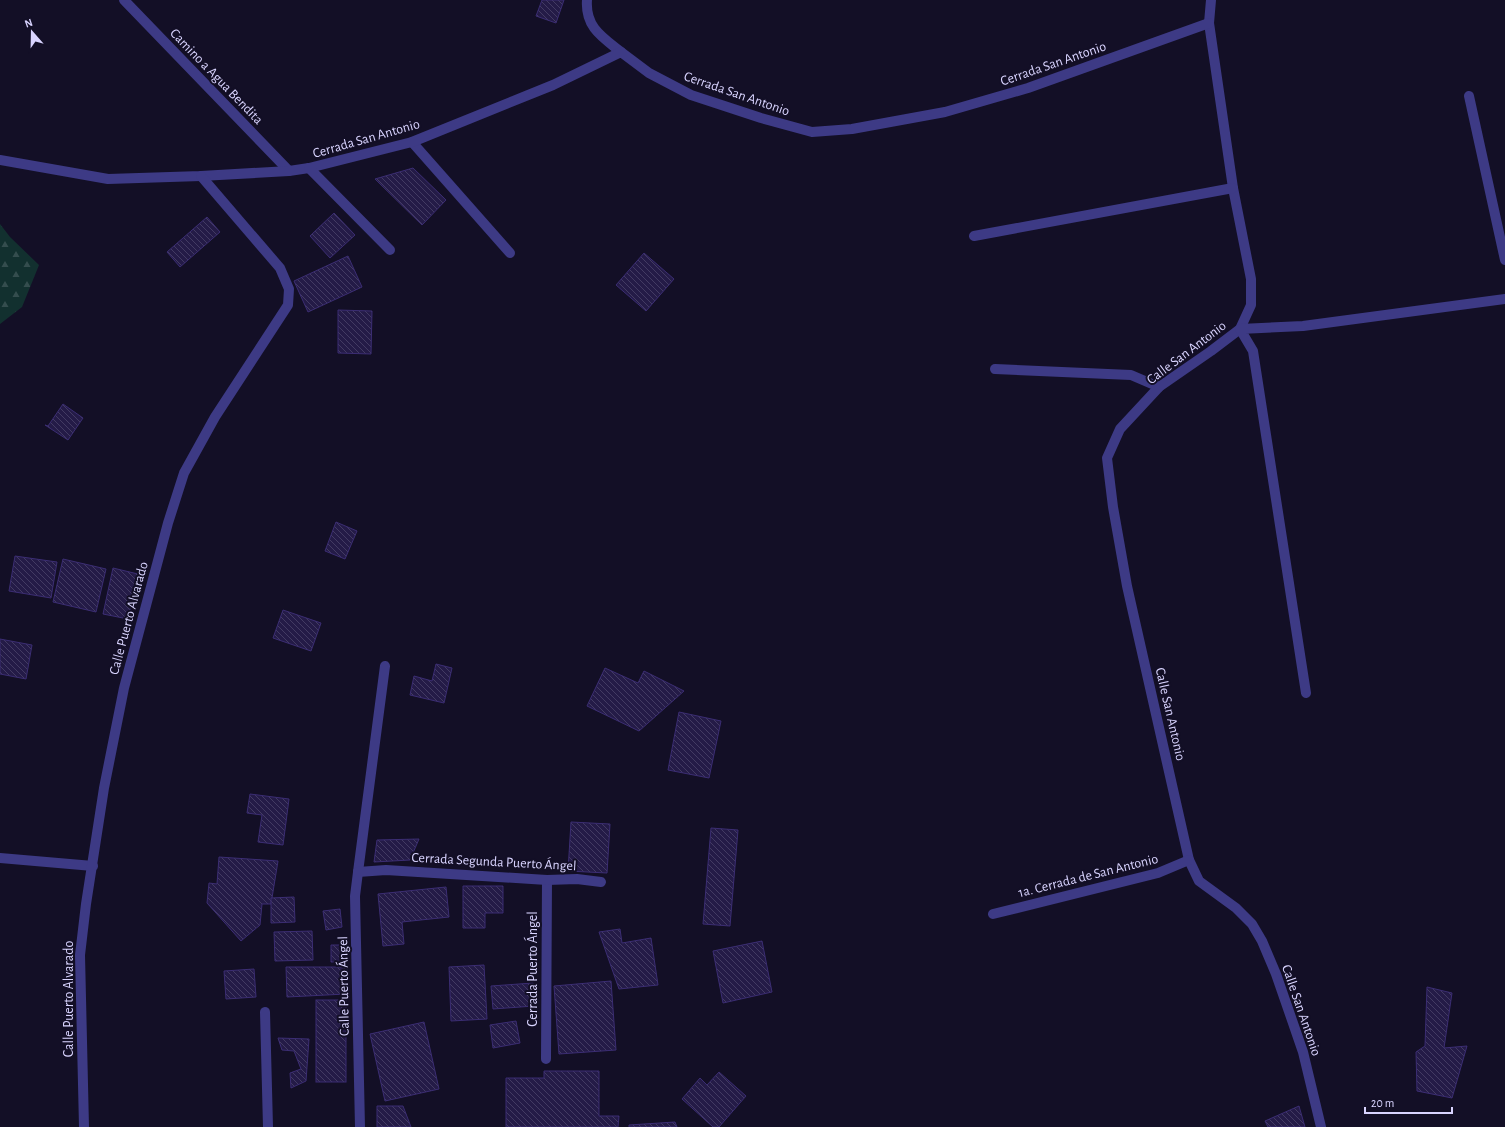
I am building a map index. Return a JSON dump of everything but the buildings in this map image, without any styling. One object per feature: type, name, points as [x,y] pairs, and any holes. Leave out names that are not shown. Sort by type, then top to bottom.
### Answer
[{"type":"street","name":"Camino a Agua Bendita","points":[[124,0],[289,171]]},
{"type":"street","points":[[587,0],[589,20],[597,32],[621,52]]},
{"type":"street","name":"Calle San Antonio","points":[[1211,0],[1209,23],[1233,188],[1251,279],[1251,304],[1240,329],[1159,387],[1120,429],[1107,458],[1113,507],[1127,586],[1189,860],[1199,881],[1236,908],[1252,924],[1262,941],[1276,974],[1303,1052],[1321,1127]]},
{"type":"street","name":"Cerrada San Antonio","points":[[0,160],[108,179],[201,176],[289,171],[309,168],[412,142],[553,84],[621,52],[649,74],[691,95],[761,118],[812,132],[852,129],[945,112],[1028,88],[1209,23]]},
{"type":"street","points":[[1469,96],[1505,260]]},
{"type":"street","points":[[412,142],[510,252]]},
{"type":"street","points":[[309,168],[390,250]]},
{"type":"street","name":"Calle Puerto Alvarado","points":[[84,1127],[80,955],[86,904],[104,788],[124,688],[168,523],[184,473],[215,417],[288,305],[289,289],[280,268],[201,176]]},
{"type":"street","points":[[974,236],[1233,188]]},
{"type":"street","name":"Calle San Antonio","points":[[1240,329],[1303,326],[1505,299]]},
{"type":"street","points":[[1240,329],[1252,351],[1306,693]]},
{"type":"street","points":[[995,369],[1131,375],[1159,387]]},
{"type":"street","name":"Calle Puerto Ángel","points":[[360,1127],[355,896],[385,666]]},
{"type":"street","points":[[0,858],[93,866]]},
{"type":"street","name":"1a. Cerrada de San Antonio","points":[[992,914],[1158,873],[1189,860]]},
{"type":"street","name":"Cerrada Segunda Puerto Ángel","points":[[358,872],[386,870],[547,880],[577,879],[601,882]]},
{"type":"street","name":"Cerrada Puerto Ángel","points":[[546,1059],[547,880]]},
{"type":"street","points":[[265,1012],[268,1127]]},
{"type":"green space","points":[[0,224],[10,237],[39,265],[22,307],[0,324]]}]
